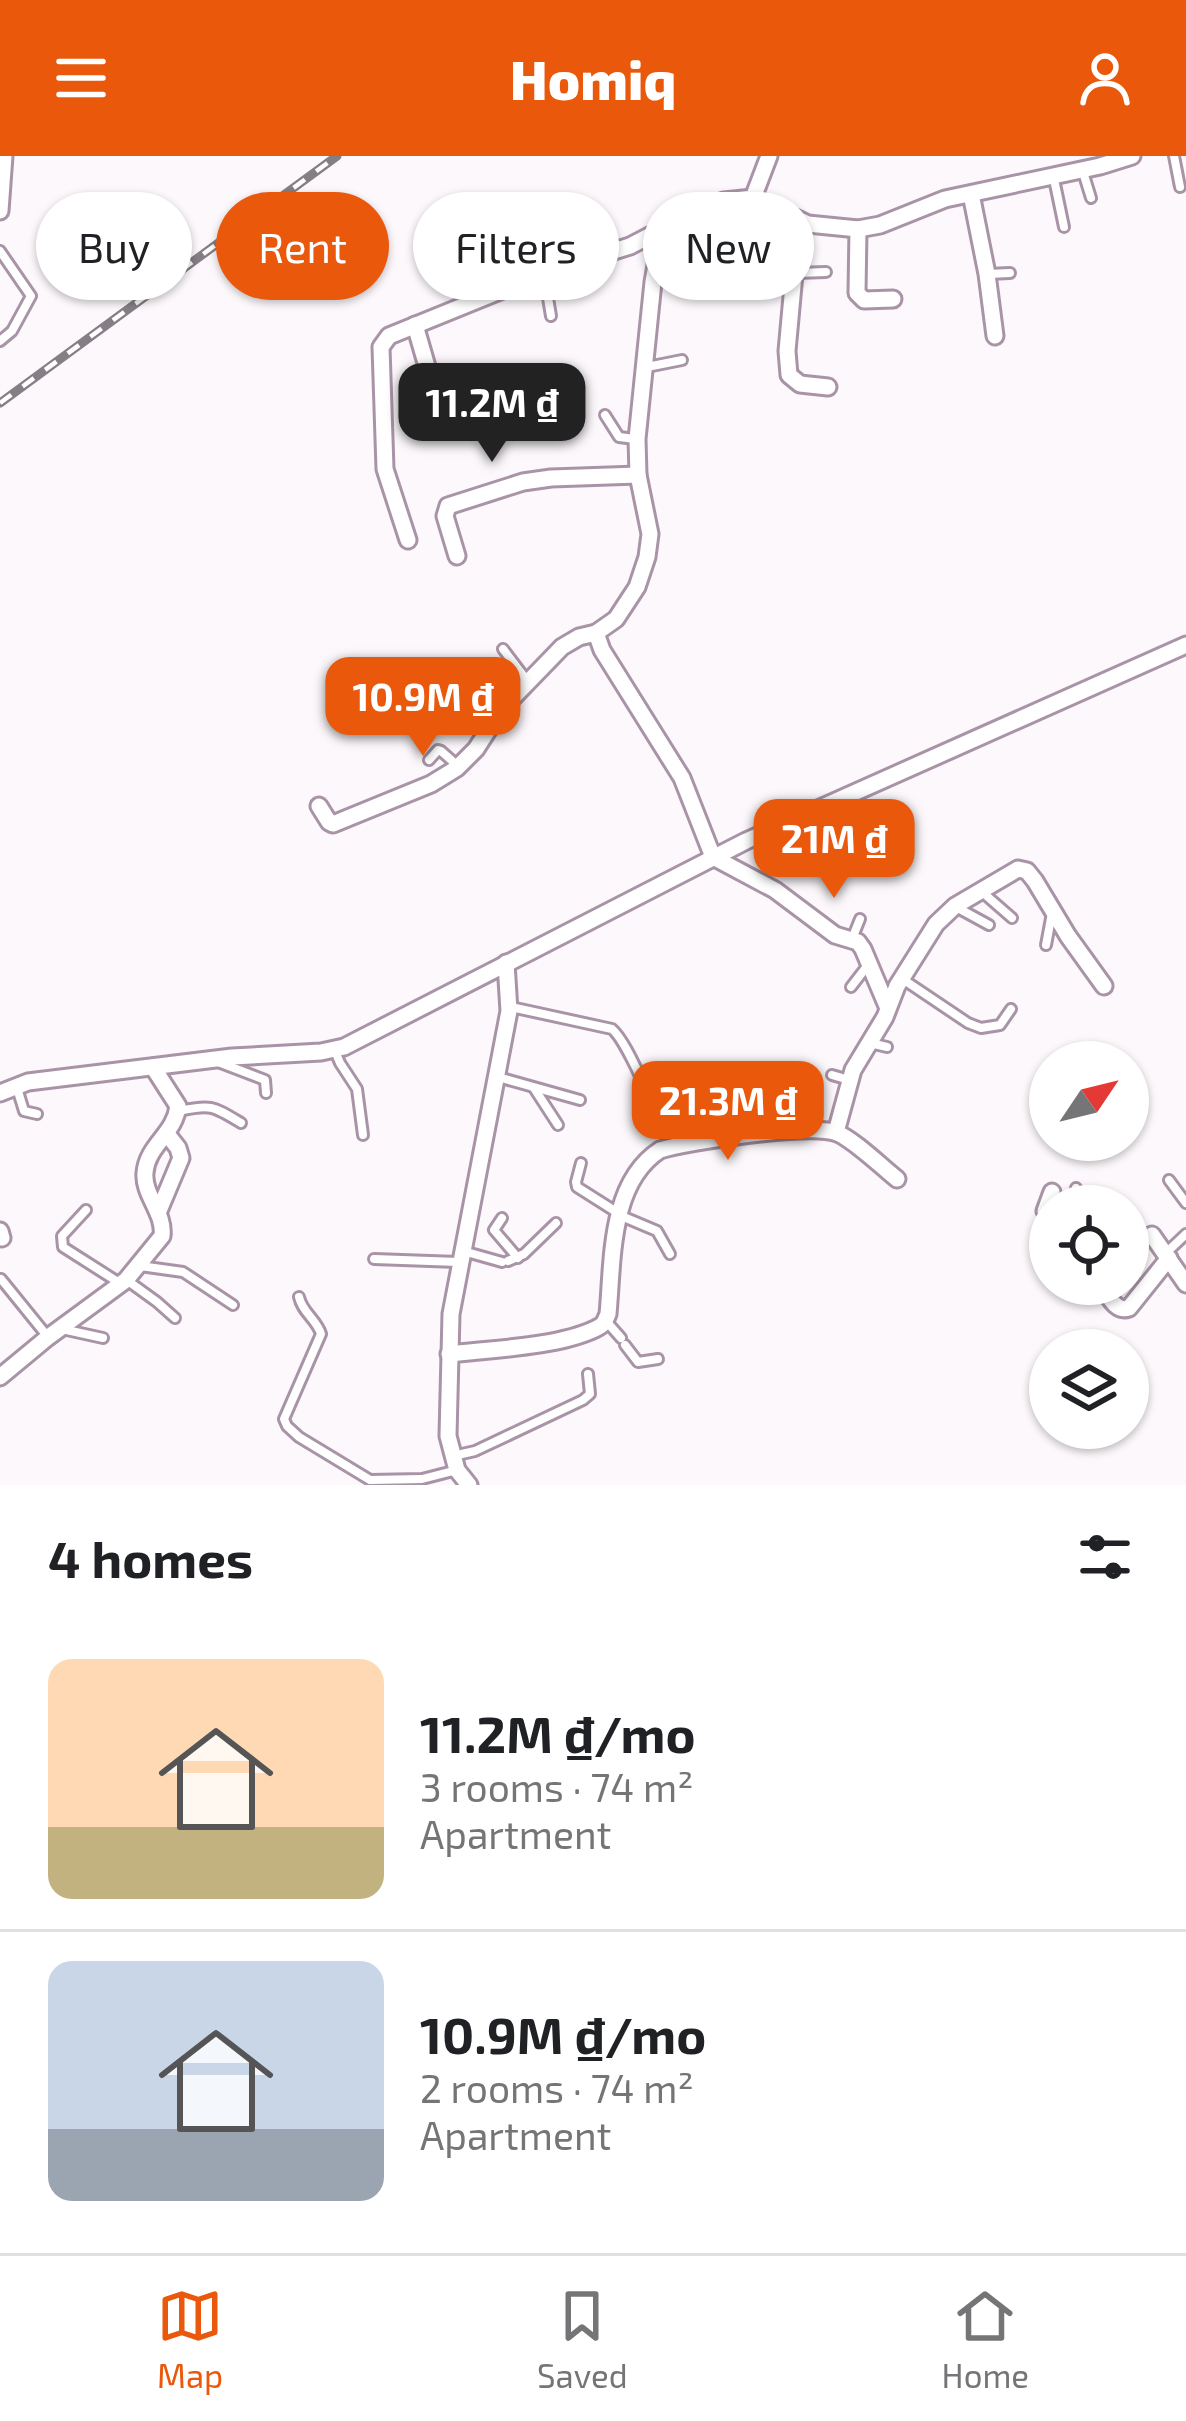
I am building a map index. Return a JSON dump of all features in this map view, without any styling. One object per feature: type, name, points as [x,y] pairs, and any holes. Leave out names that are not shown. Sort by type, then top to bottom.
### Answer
[{"type":"street","points":[[749,192],[769,156]]},
{"type":"street","points":[[814,224],[858,230],[945,199],[1132,156]]},
{"type":"street","points":[[0,211],[2,163]]},
{"type":"street","points":[[971,194],[994,336]]},
{"type":"street","points":[[858,230],[857,293],[864,299],[893,299]]},
{"type":"street","points":[[408,540],[385,469],[381,347],[389,336],[477,300]]},
{"type":"street","points":[[319,806],[333,824],[431,784],[459,766],[501,710],[562,647],[616,619],[638,587],[650,534],[638,475],[637,439],[652,300]]},
{"type":"street","points":[[792,300],[789,375],[800,384],[829,388]]},
{"type":"street","points":[[415,325],[435,386],[467,394],[483,430]]},
{"type":"street","points":[[457,556],[445,516],[448,506],[523,482],[638,475]]},
{"type":"street","points":[[596,632],[602,650],[682,778],[713,857],[776,890],[835,935],[863,949],[887,1006]]},
{"type":"street","points":[[0,1093],[28,1082],[335,1050],[713,857],[1186,645]]},
{"type":"street","points":[[836,1132],[850,1080],[936,924],[955,906],[1018,869],[1035,881],[1104,986]]},
{"type":"street","points":[[469,1485],[455,1463],[448,1436],[451,1314],[509,1006],[506,963]]},
{"type":"street","points":[[0,1377],[124,1282],[162,1236],[164,1230],[144,1177],[151,1149],[167,1134],[177,1111],[174,1097],[153,1067]]},
{"type":"street","points":[[449,1354],[554,1340],[596,1329],[605,1319],[618,1214],[648,1157],[660,1150],[746,1135],[836,1132],[897,1179]]},
{"type":"street","points":[[158,1213],[181,1158],[167,1134]]},
{"type":"street","points":[[1152,1235],[1186,1284]]},
{"type":"street","points":[[1149,1281],[1168,1256]]},
{"type":"lane","points":[[1174,156],[1180,187]]},
{"type":"lane","points":[[1082,170],[1091,198]]},
{"type":"lane","points":[[1053,177],[1064,227]]},
{"type":"lane","points":[[0,251],[32,296],[12,331],[0,341]]},
{"type":"lane","points":[[814,272],[826,272]]},
{"type":"lane","points":[[987,274],[1010,273]]},
{"type":"lane","points":[[548,300],[551,316]]},
{"type":"lane","points":[[646,367],[682,360]]},
{"type":"lane","points":[[605,415],[624,440],[637,439]]},
{"type":"lane","points":[[503,649],[530,683]]},
{"type":"lane","points":[[429,760],[438,750],[459,766]]},
{"type":"lane","points":[[980,890],[1012,918]]},
{"type":"lane","points":[[955,906],[989,925]]},
{"type":"lane","points":[[1046,945],[1053,911]]},
{"type":"lane","points":[[851,940],[860,920]]},
{"type":"lane","points":[[851,987],[869,963]]},
{"type":"lane","points":[[903,979],[981,1028],[1000,1025],[1011,1009]]},
{"type":"lane","points":[[509,1006],[617,1032],[651,1098]]},
{"type":"lane","points":[[868,1043],[887,1047]]},
{"type":"lane","points":[[335,1050],[357,1089],[363,1135]]},
{"type":"lane","points":[[211,1060],[265,1080],[266,1093]]},
{"type":"lane","points":[[832,1076],[850,1080]]},
{"type":"lane","points":[[496,1077],[580,1100]]},
{"type":"lane","points":[[17,1086],[24,1111],[37,1114]]},
{"type":"lane","points":[[533,1087],[558,1124]]},
{"type":"lane","points":[[177,1111],[206,1106],[241,1123]]},
{"type":"lane","points":[[581,1163],[577,1187],[618,1214],[657,1231],[670,1254]]},
{"type":"lane","points":[[1169,1180],[1186,1203]]},
{"type":"lane","points":[[86,1210],[62,1236],[63,1246],[158,1302],[175,1318]]},
{"type":"lane","points":[[502,1218],[494,1230],[509,1260]]},
{"type":"lane","points":[[374,1259],[461,1256],[509,1260],[556,1223]]},
{"type":"lane","points":[[1168,1256],[1186,1234]]},
{"type":"lane","points":[[139,1265],[183,1272],[233,1305]]},
{"type":"lane","points":[[1,1279],[54,1333],[103,1338]]},
{"type":"lane","points":[[299,1297],[321,1334],[284,1419],[291,1431],[370,1480],[422,1479],[583,1400],[590,1394],[589,1374]]},
{"type":"lane","points":[[605,1319],[638,1362],[658,1359]]},
{"type":"railway","points":[[0,403],[337,156]]}]
